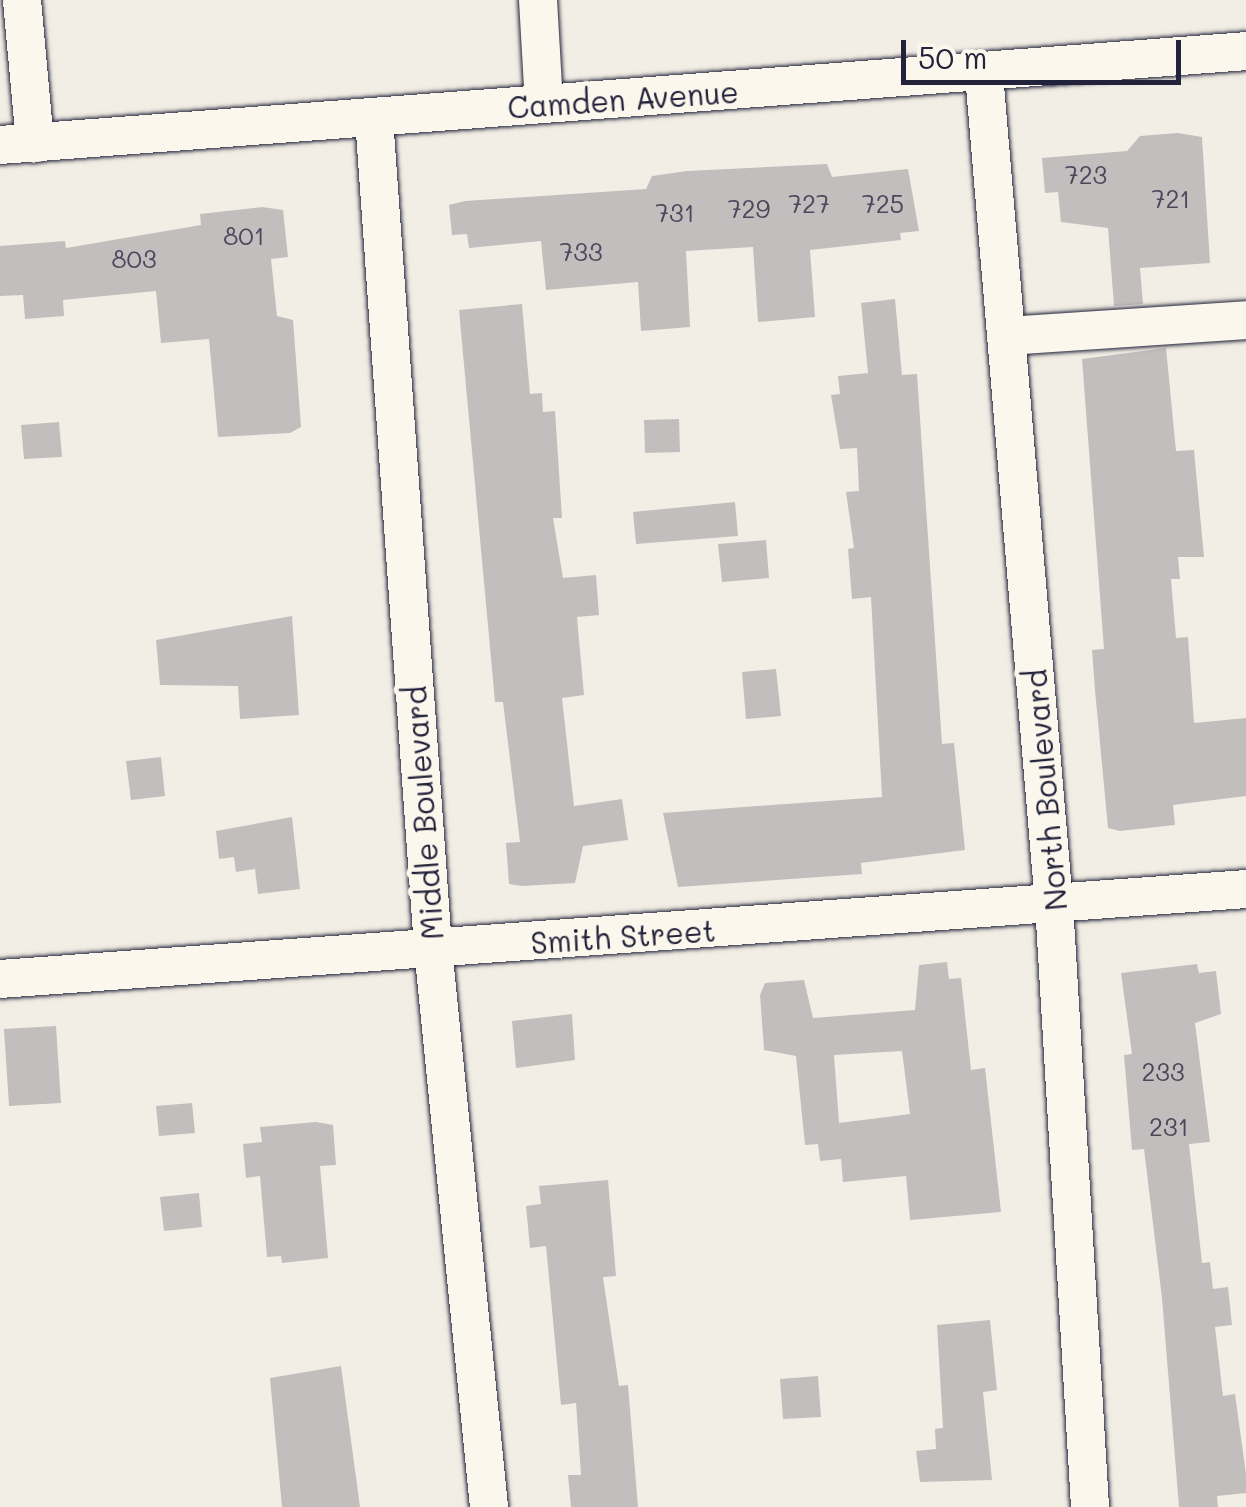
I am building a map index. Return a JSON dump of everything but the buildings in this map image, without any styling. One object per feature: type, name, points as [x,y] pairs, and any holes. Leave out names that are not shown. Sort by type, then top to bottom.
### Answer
[{"type":"street","points":[[17,144],[22,0]]},
{"type":"street","points":[[538,0],[544,104]]},
{"type":"street","name":"Camden Avenue","points":[[17,144],[984,74],[1246,51]]},
{"type":"street","name":"North Boulevard","points":[[984,74],[1054,904],[1090,1507]]},
{"type":"street","name":"Middle Boulevard","points":[[374,118],[433,948],[489,1507]]},
{"type":"street","points":[[1007,336],[1246,320]]},
{"type":"street","name":"Smith Street","points":[[0,979],[1246,889]]}]
